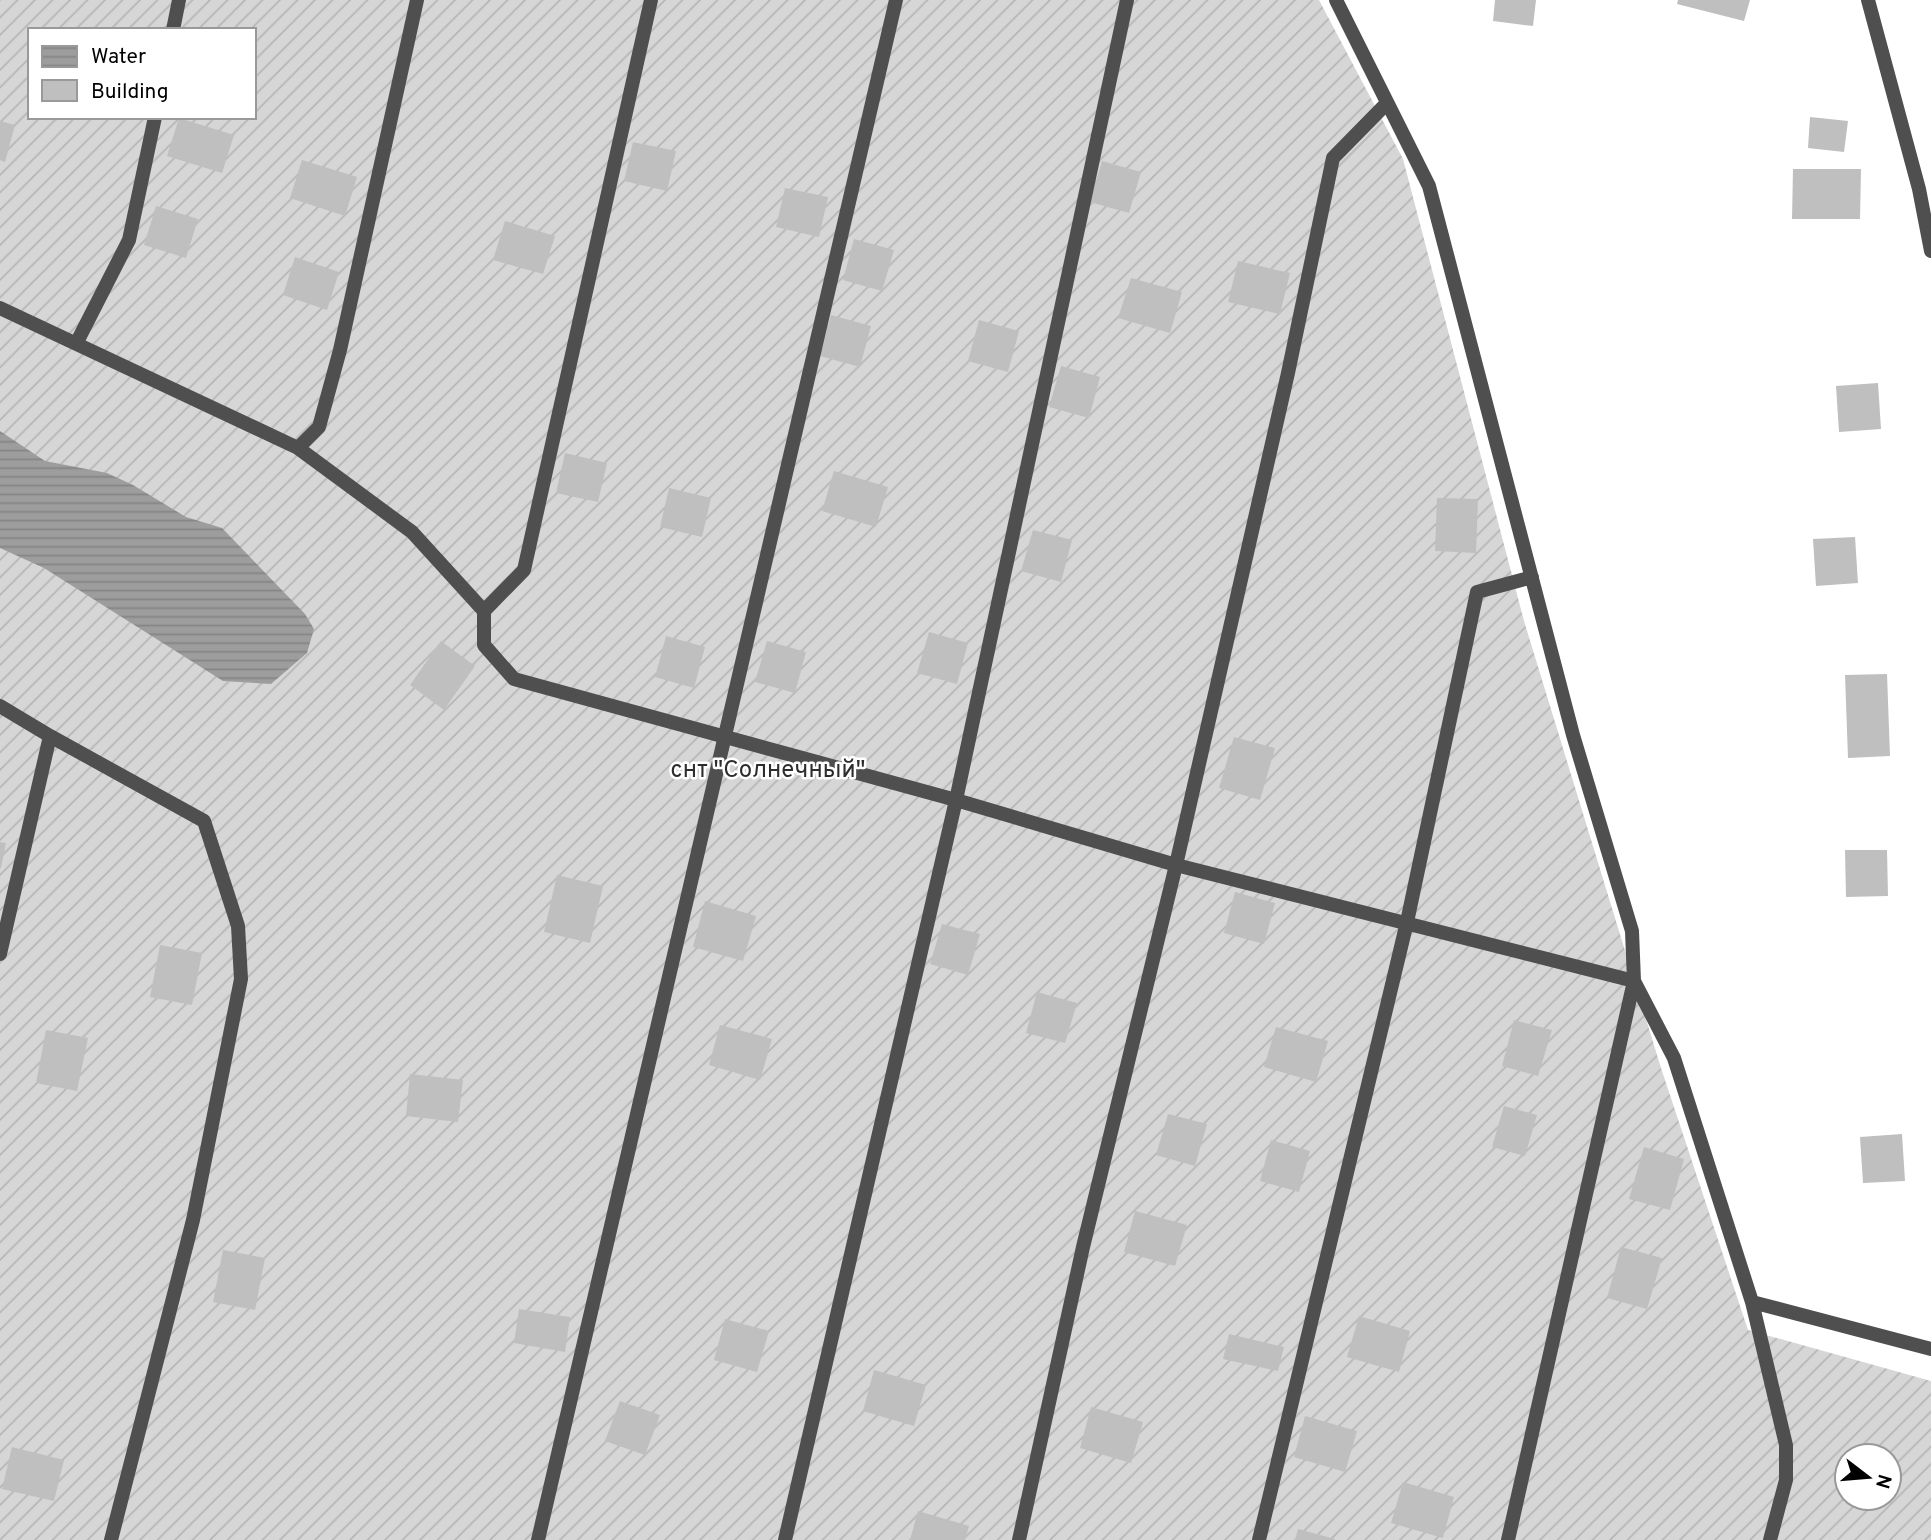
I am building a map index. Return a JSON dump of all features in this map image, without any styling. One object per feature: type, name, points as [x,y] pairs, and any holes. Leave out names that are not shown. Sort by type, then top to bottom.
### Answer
[{"type":"lane","points":[[173,28],[179,0]]},
{"type":"lane","points":[[298,448],[318,427],[340,350],[417,0]]},
{"type":"lane","points":[[484,611],[524,570],[651,0]]},
{"type":"lane","points":[[538,1540],[897,0]]},
{"type":"lane","points":[[785,1540],[956,800],[1127,0]]},
{"type":"lane","points":[[1336,0],[1429,186],[1573,735],[1632,931],[1634,981],[1508,1540]]},
{"type":"lane","points":[[1868,0],[1919,189],[1931,251]]},
{"type":"lane","points":[[1018,1540],[1083,1247],[1176,865],[1288,373],[1333,158],[1387,103]]},
{"type":"lane","points":[[77,342],[129,240],[155,119]]},
{"type":"lane","points":[[0,308],[298,448],[412,532],[484,611],[484,645],[514,679],[725,739],[956,800],[1176,865],[1634,981],[1674,1058],[1752,1302],[1786,1445],[1786,1480],[1770,1540]]},
{"type":"lane","points":[[1259,1540],[1407,922],[1477,592],[1532,577]]},
{"type":"lane","points":[[0,706],[204,821],[238,926],[241,979],[193,1220],[111,1540]]},
{"type":"lane","points":[[0,954],[50,736]]},
{"type":"lane","points":[[1752,1302],[1931,1349]]},
{"type":"green space","name":"снт \"Солнечный\"","points":[[0,0],[1319,0],[1403,159],[1524,621],[1661,1068],[1748,1330],[1931,1381],[1931,1540],[0,1540]]},
{"type":"water","points":[[0,431],[45,461],[107,473],[133,485],[186,517],[222,528],[305,614],[314,629],[307,653],[271,684],[223,681],[44,568],[0,548]]},
{"type":"building","points":[[1495,0],[1536,0],[1533,26],[1493,21]]},
{"type":"building","points":[[1678,0],[1750,0],[1744,21],[1677,4]]},
{"type":"building","points":[[1810,117],[1848,121],[1844,152],[1808,148]]},
{"type":"building","points":[[179,119],[234,135],[222,173],[167,156]]},
{"type":"building","points":[[0,121],[15,125],[5,162],[0,160]]},
{"type":"building","points":[[633,142],[676,151],[667,191],[624,181]]},
{"type":"building","points":[[302,160],[357,177],[345,216],[290,198]]},
{"type":"building","points":[[1102,161],[1141,172],[1129,213],[1090,202]]},
{"type":"building","points":[[1793,169],[1861,169],[1860,219],[1792,219]]},
{"type":"building","points":[[785,188],[828,197],[819,237],[776,227]]},
{"type":"building","points":[[156,206],[198,219],[186,258],[144,245]]},
{"type":"building","points":[[505,221],[555,236],[543,274],[493,260]]},
{"type":"building","points":[[854,239],[894,250],[882,291],[843,280]]},
{"type":"building","points":[[295,257],[339,272],[327,310],[283,295]]},
{"type":"building","points":[[1238,261],[1290,273],[1280,314],[1228,302]]},
{"type":"building","points":[[1131,278],[1182,292],[1170,333],[1118,318]]},
{"type":"building","points":[[831,315],[871,326],[860,367],[820,356]]},
{"type":"building","points":[[979,320],[1019,331],[1008,372],[968,361]]},
{"type":"building","points":[[1061,366],[1100,377],[1089,418],[1049,407]]},
{"type":"building","points":[[1878,383],[1881,429],[1839,432],[1836,386]]},
{"type":"building","points":[[565,453],[607,463],[598,502],[556,493]]},
{"type":"building","points":[[834,471],[888,487],[876,527],[822,511]]},
{"type":"building","points":[[669,488],[711,498],[702,537],[660,527]]},
{"type":"building","points":[[1437,498],[1478,499],[1476,553],[1435,551]]},
{"type":"building","points":[[1033,530],[1072,540],[1061,582],[1021,571]]},
{"type":"building","points":[[1855,537],[1858,583],[1816,586],[1813,539]]},
{"type":"building","points":[[929,632],[968,643],[957,684],[917,673]]},
{"type":"building","points":[[666,636],[705,647],[694,688],[655,677]]},
{"type":"building","points":[[441,641],[475,666],[444,710],[410,685]]},
{"type":"building","points":[[767,641],[806,652],[795,693],[755,682]]},
{"type":"building","points":[[1887,674],[1890,756],[1848,758],[1845,675]]},
{"type":"building","points":[[1234,737],[1275,748],[1260,800],[1219,788]]},
{"type":"building","points":[[0,842],[6,843],[1,868],[0,868]]},
{"type":"building","points":[[1845,850],[1887,850],[1888,896],[1846,897]]},
{"type":"building","points":[[557,875],[603,886],[590,943],[544,932]]},
{"type":"building","points":[[1235,892],[1275,903],[1264,944],[1224,933]]},
{"type":"building","points":[[705,901],[756,916],[743,961],[693,947]]},
{"type":"building","points":[[942,924],[980,934],[968,975],[930,964]]},
{"type":"building","points":[[160,945],[202,953],[192,1005],[150,997]]},
{"type":"building","points":[[1037,992],[1077,1003],[1065,1043],[1026,1033]]},
{"type":"building","points":[[1514,1020],[1552,1030],[1538,1076],[1502,1066]]},
{"type":"building","points":[[720,1025],[772,1039],[760,1080],[709,1065]]},
{"type":"building","points":[[1276,1027],[1328,1041],[1316,1082],[1264,1067]]},
{"type":"building","points":[[46,1030],[88,1038],[77,1091],[36,1083]]},
{"type":"building","points":[[410,1074],[463,1080],[458,1122],[406,1116]]},
{"type":"building","points":[[1504,1106],[1537,1115],[1525,1156],[1492,1147]]},
{"type":"building","points":[[1168,1114],[1207,1124],[1195,1166],[1156,1155]]},
{"type":"building","points":[[1902,1134],[1905,1181],[1863,1183],[1860,1137]]},
{"type":"building","points":[[1271,1140],[1310,1151],[1299,1192],[1260,1181]]},
{"type":"building","points":[[1644,1147],[1684,1159],[1670,1210],[1629,1199]]},
{"type":"building","points":[[1135,1211],[1187,1225],[1175,1266],[1124,1252]]},
{"type":"building","points":[[1621,1247],[1662,1258],[1647,1309],[1607,1298]]},
{"type":"building","points":[[223,1250],[265,1258],[255,1310],[213,1302]]},
{"type":"building","points":[[519,1309],[570,1317],[565,1352],[514,1343]]},
{"type":"building","points":[[1359,1316],[1410,1331],[1399,1372],[1347,1357]]},
{"type":"building","points":[[725,1319],[769,1331],[757,1372],[714,1360]]},
{"type":"building","points":[[1229,1334],[1284,1347],[1278,1371],[1223,1359]]},
{"type":"building","points":[[874,1370],[926,1385],[914,1426],[863,1411]]},
{"type":"building","points":[[620,1401],[660,1415],[645,1455],[605,1441]]},
{"type":"building","points":[[1091,1407],[1143,1422],[1131,1463],[1080,1448]]},
{"type":"building","points":[[1305,1416],[1357,1431],[1345,1472],[1294,1457]]},
{"type":"building","points":[[12,1447],[64,1460],[54,1501],[2,1489]]},
{"type":"building","points":[[1403,1482],[1454,1497],[1443,1538],[1391,1523]]},
{"type":"building","points":[[918,1511],[969,1526],[965,1540],[910,1540]]},
{"type":"building","points":[[1298,1529],[1335,1539],[1335,1540],[1295,1540]]}]
